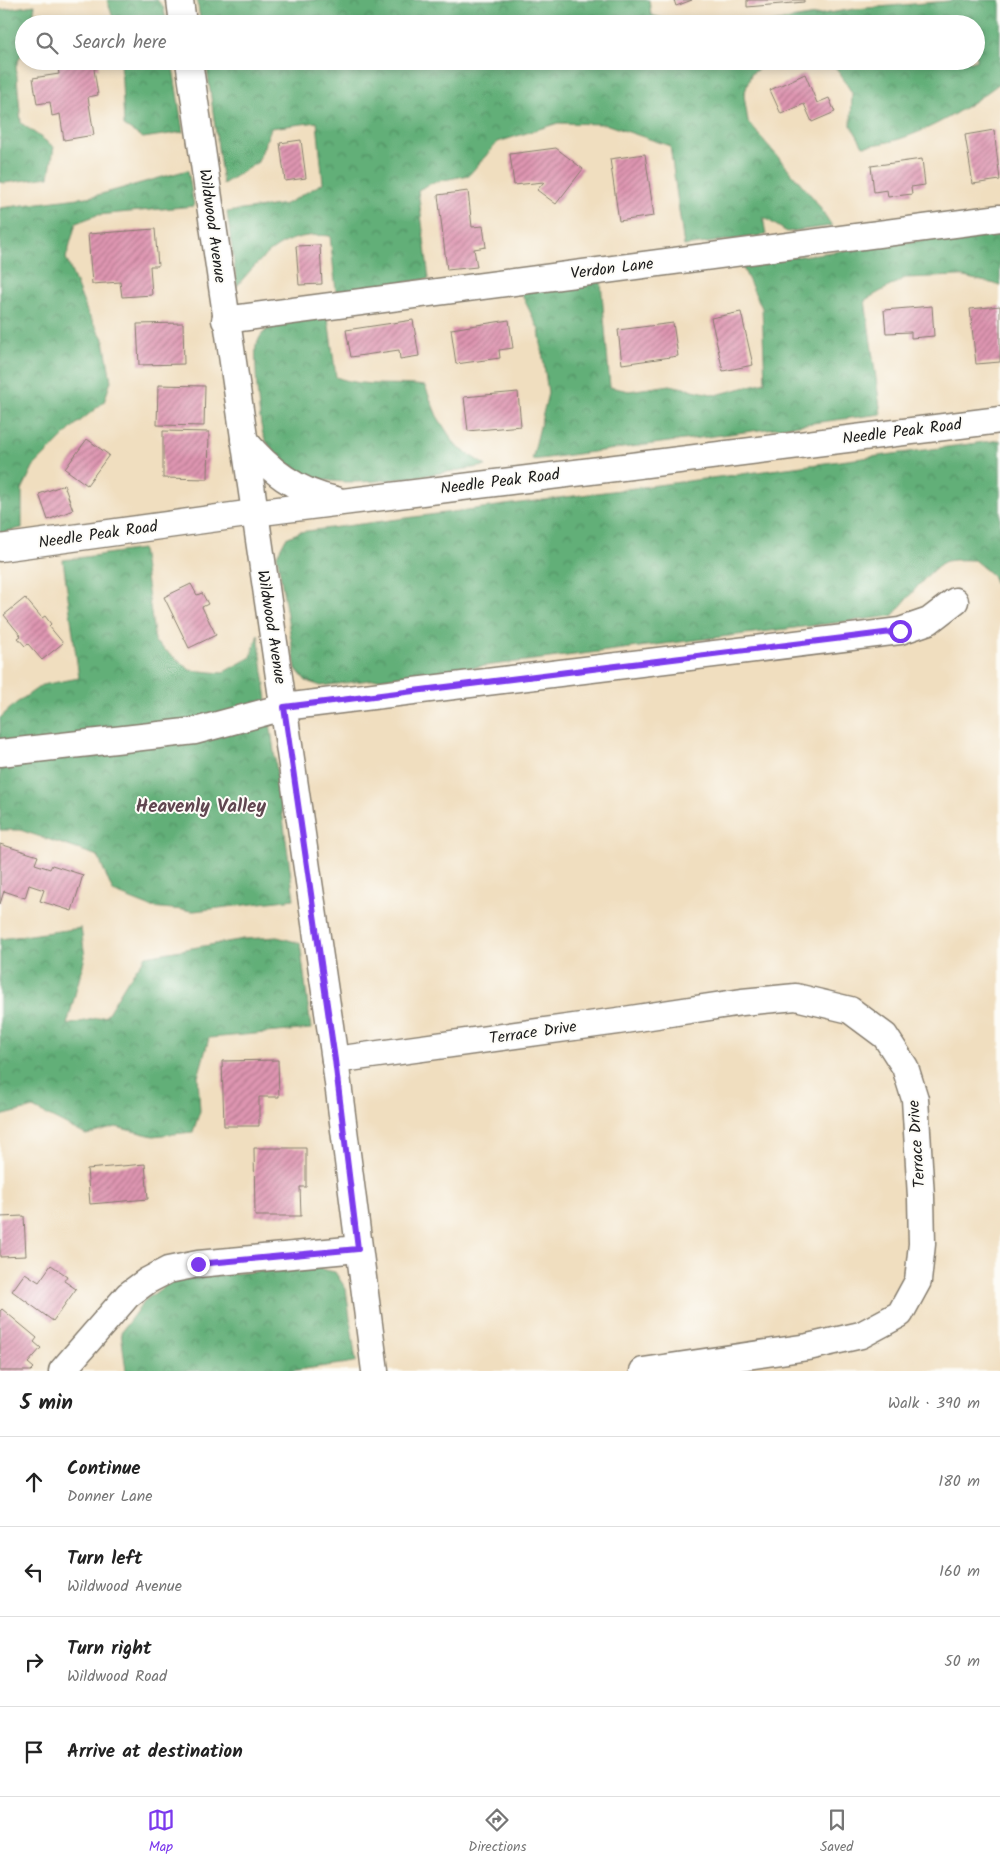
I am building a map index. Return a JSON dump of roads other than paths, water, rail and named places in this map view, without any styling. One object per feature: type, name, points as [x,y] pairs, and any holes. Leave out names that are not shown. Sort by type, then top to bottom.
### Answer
[{"type":"street","points":[[180,0],[182,15]]},
{"type":"street","name":"Wildwood Avenue","points":[[190,70],[225,320],[335,1060],[375,1371]]},
{"type":"street","name":"Verdon Lane","points":[[225,320],[1000,218]]},
{"type":"street","name":"Needle Peak Road","points":[[0,548],[254,513],[1000,420]]},
{"type":"street","points":[[244,440],[273,472],[322,497],[344,502]]},
{"type":"street","points":[[0,753],[195,731],[284,707],[900,631],[929,621],[955,601]]},
{"type":"street","name":"Terrace Drive","points":[[335,1060],[742,1002],[796,997],[850,1010],[885,1036],[905,1067],[915,1099],[921,1196],[922,1244],[918,1281],[900,1314],[861,1335],[808,1347],[643,1371]]},
{"type":"street","points":[[62,1371],[89,1343],[128,1295],[147,1281],[168,1270],[198,1264],[358,1249]]},
{"type":"district","name":"Heavenly Valley","points":[[201,807]]}]
